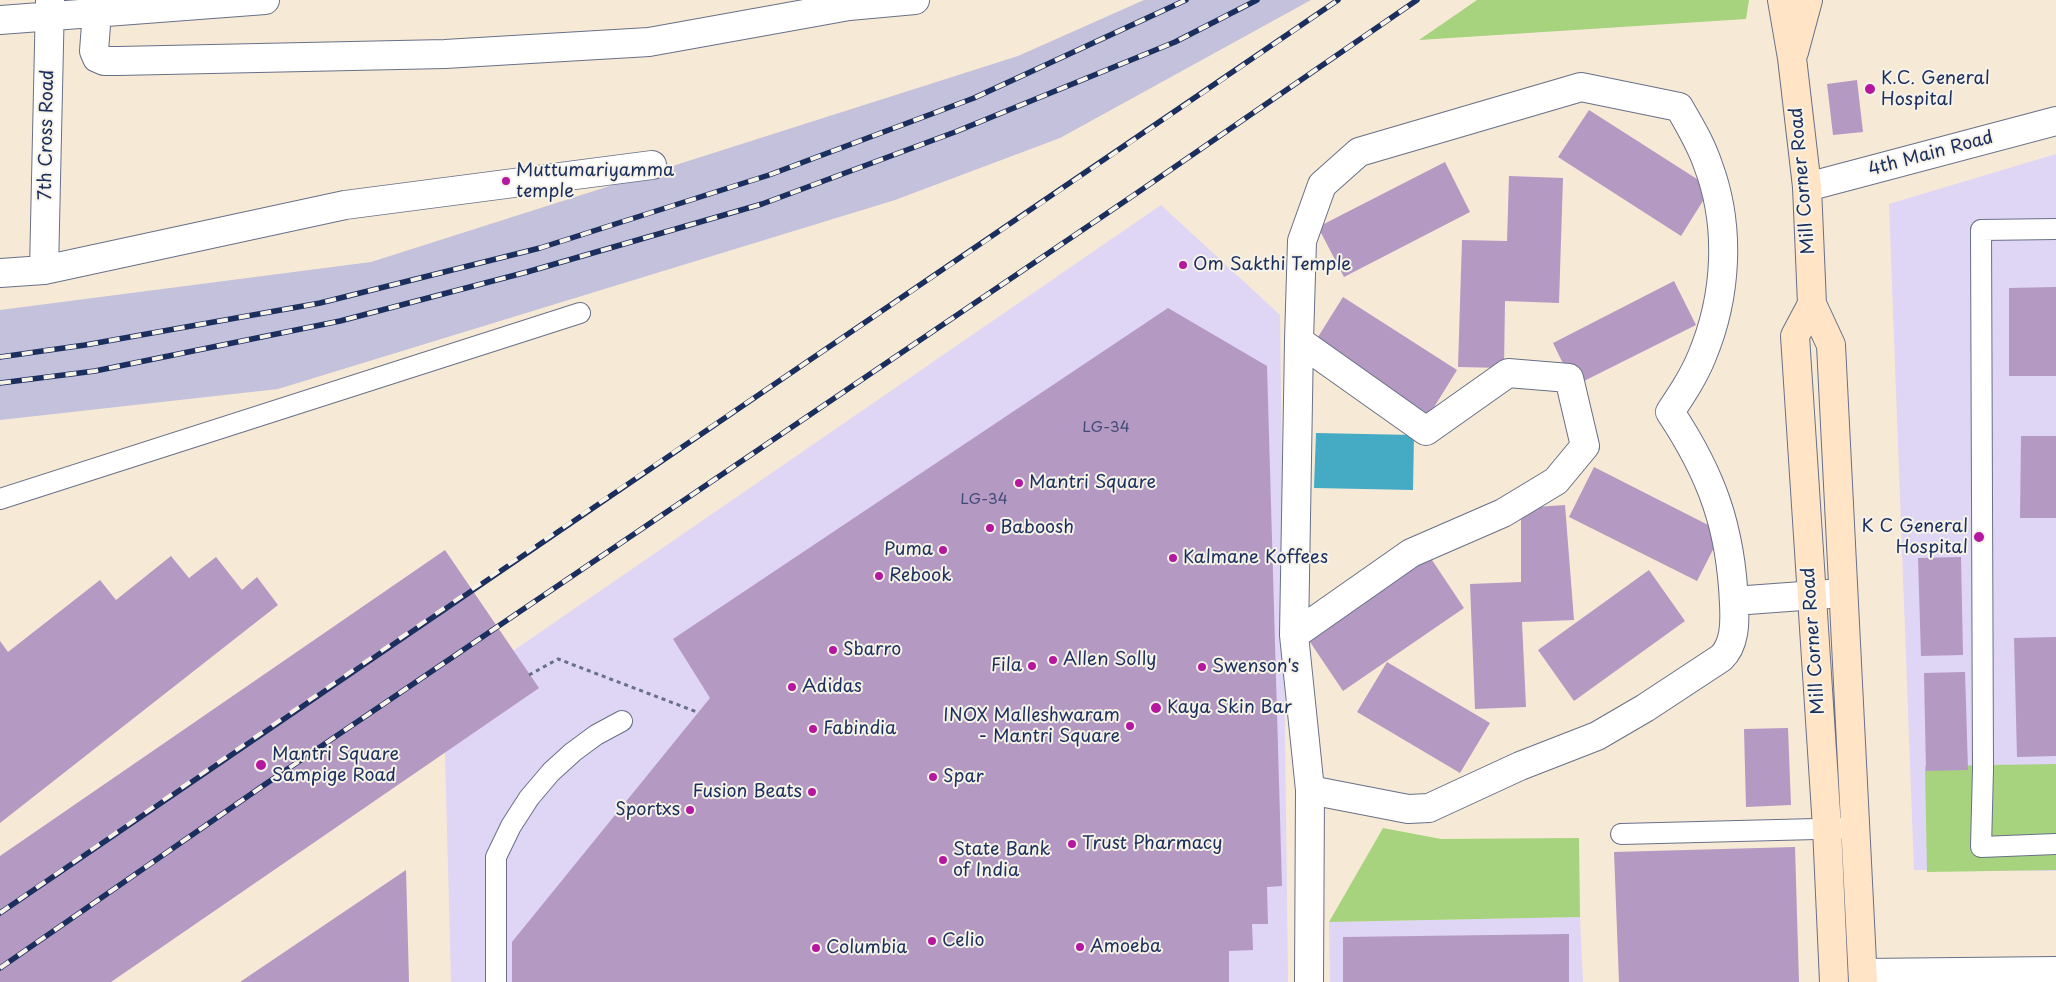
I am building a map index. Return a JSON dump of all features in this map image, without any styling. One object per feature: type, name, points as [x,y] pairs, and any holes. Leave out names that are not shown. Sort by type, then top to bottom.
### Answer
[{"type":"main road","name":"Mill Corner Road","points":[[1782,0],[1792,58],[1807,187],[1812,304],[1831,345],[1863,977]]},
{"type":"main road","name":"Mill Corner Road","points":[[1792,58],[1808,0]]},
{"type":"main road","name":"Mill Corner Road","points":[[1812,304],[1795,336],[1827,828],[1834,982]]},
{"type":"street","points":[[0,20],[50,7],[96,12],[265,0]]},
{"type":"street","points":[[96,12],[94,51],[97,58],[128,61],[445,54],[649,42],[849,6],[915,0]]},
{"type":"street","name":"7th Cross Road","points":[[44,270],[50,7]]},
{"type":"street","points":[[1309,982],[1310,790],[1294,635],[1302,241],[1322,185],[1358,152],[1581,87],[1679,107],[1695,135],[1709,166],[1722,230],[1723,264],[1720,295],[1713,327],[1702,357],[1687,386],[1670,412],[1690,441],[1706,473],[1728,540],[1734,600],[1731,645],[1728,651],[1721,658],[1646,708],[1597,736],[1520,766],[1429,808],[1408,809],[1310,790]]},
{"type":"street","name":"4th Main Road","points":[[1807,187],[2056,121]]},
{"type":"street","points":[[0,273],[44,270],[345,205],[652,165]]},
{"type":"street","points":[[1294,635],[1411,553],[1503,513],[1556,482],[1585,446],[1569,378],[1508,373],[1426,432],[1299,341]]},
{"type":"street","points":[[1734,600],[1843,593]]},
{"type":"street","points":[[1863,977],[2056,971]]},
{"type":"lane","points":[[2056,229],[1981,230],[1983,769],[1981,848],[2056,844]]},
{"type":"lane","points":[[0,499],[580,313]]},
{"type":"lane","points":[[496,982],[496,857],[511,826],[551,772],[596,735],[622,721]]},
{"type":"lane","points":[[1621,834],[1855,828]]},
{"type":"path","points":[[529,675],[558,660],[697,712]]},
{"type":"shaded area","points":[[1144,0],[1311,0],[1060,138],[895,200],[278,389],[0,420],[0,310],[371,262],[1018,56]]},
{"type":"shaded area","name":"K C General Hospital","points":[[2056,154],[2056,871],[1914,870],[1889,204]]},
{"type":"shaded area","name":"Mantri Square","points":[[1161,205],[1280,315],[1288,982],[451,982],[445,752],[513,651]]},
{"type":"shaded area","points":[[1580,917],[1583,982],[1330,982],[1329,922]]},
{"type":"green space","points":[[1477,0],[1749,0],[1746,19],[1419,40]]},
{"type":"green space","points":[[2056,764],[2056,870],[1927,872],[1925,766]]},
{"type":"green space","points":[[1383,828],[1441,839],[1579,838],[1580,917],[1329,922]]},
{"type":"water","points":[[1316,433],[1414,435],[1413,490],[1314,488]]},
{"type":"building","points":[[1857,80],[1863,132],[1833,135],[1827,84]]},
{"type":"building","points":[[1589,110],[1711,188],[1681,236],[1558,157]]},
{"type":"building","points":[[1445,162],[1470,212],[1344,277],[1318,227]]},
{"type":"building","points":[[1509,176],[1563,178],[1559,303],[1505,301],[1504,368],[1458,367],[1462,240],[1507,241]]},
{"type":"building","points":[[1674,281],[1696,325],[1574,386],[1553,343]]},
{"type":"building","points":[[2056,287],[2056,376],[2009,376],[2009,288]]},
{"type":"building","points":[[1343,297],[1457,370],[1428,417],[1313,345]]},
{"type":"building","name":"Mantri Square","points":[[1168,308],[1267,366],[1282,886],[1267,887],[1268,924],[1252,924],[1253,950],[1229,951],[1229,982],[512,982],[512,942],[710,698],[673,639]]},
{"type":"building","points":[[2021,436],[2056,436],[2056,518],[2020,518]]},
{"type":"building","points":[[1594,467],[1722,532],[1697,581],[1569,517]]},
{"type":"building","points":[[1565,505],[1574,620],[1522,622],[1526,707],[1475,709],[1470,584],[1521,582],[1521,508]]},
{"type":"building","points":[[445,550],[539,688],[111,982],[0,982],[0,856]]},
{"type":"building","points":[[171,556],[189,578],[216,557],[242,590],[257,577],[278,605],[0,823],[0,641],[8,652],[100,580],[116,600]]},
{"type":"building","points":[[1430,557],[1464,608],[1343,691],[1308,639]]},
{"type":"building","points":[[1961,557],[1963,655],[1921,656],[1918,558]]},
{"type":"building","points":[[1649,570],[1685,621],[1574,701],[1538,650]]},
{"type":"building","points":[[2056,637],[2056,756],[2017,757],[2014,638]]},
{"type":"building","points":[[1387,662],[1490,723],[1460,773],[1357,712]]},
{"type":"building","points":[[1965,672],[1968,770],[1926,771],[1924,673]]},
{"type":"building","points":[[1788,728],[1791,805],[1746,807],[1744,729]]},
{"type":"building","points":[[1795,847],[1799,982],[1619,982],[1614,852]]},
{"type":"building","points":[[406,870],[409,982],[240,982]]},
{"type":"building","points":[[1569,934],[1569,982],[1343,982],[1343,937]]},
{"type":"railway","points":[[0,357],[85,345],[320,303],[540,248],[769,175],[974,98],[1186,0]]},
{"type":"railway","points":[[0,383],[95,371],[340,321],[527,272],[762,204],[955,132],[1175,42],[1257,0]]},
{"type":"railway","points":[[0,913],[334,683],[1338,0]]},
{"type":"railway","points":[[0,968],[267,783],[1134,195],[1417,0]]},
{"type":"place","name":"K.C. General Hospital","points":[[1870,89]]},
{"type":"place","name":"Muttumariyamma temple","points":[[506,181]]},
{"type":"place","name":"Om Sakthi Temple","points":[[1183,265]]},
{"type":"place","name":"Mantri Square","points":[[1019,483]]},
{"type":"place","name":"Baboosh","points":[[990,528]]},
{"type":"place","name":"K C General Hospital","points":[[1979,537]]},
{"type":"place","name":"Puma","points":[[943,550]]},
{"type":"place","name":"Kalmane Koffees","points":[[1173,558]]},
{"type":"place","name":"Rebook","points":[[879,576]]},
{"type":"place","name":"Sbarro","points":[[833,650]]},
{"type":"place","name":"Allen Solly","points":[[1053,660]]},
{"type":"place","name":"Fila","points":[[1032,666]]},
{"type":"place","name":"Swenson's","points":[[1202,667]]},
{"type":"place","name":"Adidas","points":[[792,687]]},
{"type":"place","name":"Kaya Skin Bar","points":[[1156,708]]},
{"type":"place","name":"INOX Malleshwaram - Mantri Square","points":[[1130,726]]},
{"type":"place","name":"Fabindia","points":[[813,729]]},
{"type":"place","name":"Mantri Square Sampige Road","points":[[261,765]]},
{"type":"place","name":"Spar","points":[[933,777]]},
{"type":"place","name":"Fusion Beats","points":[[812,792]]},
{"type":"place","name":"Sportxs","points":[[690,810]]},
{"type":"place","name":"Trust Pharmacy","points":[[1072,844]]},
{"type":"place","name":"State Bank of India","points":[[943,860]]},
{"type":"place","name":"Celio","points":[[932,941]]},
{"type":"place","name":"Amoeba","points":[[1080,947]]},
{"type":"place","name":"Columbia","points":[[816,948]]}]
